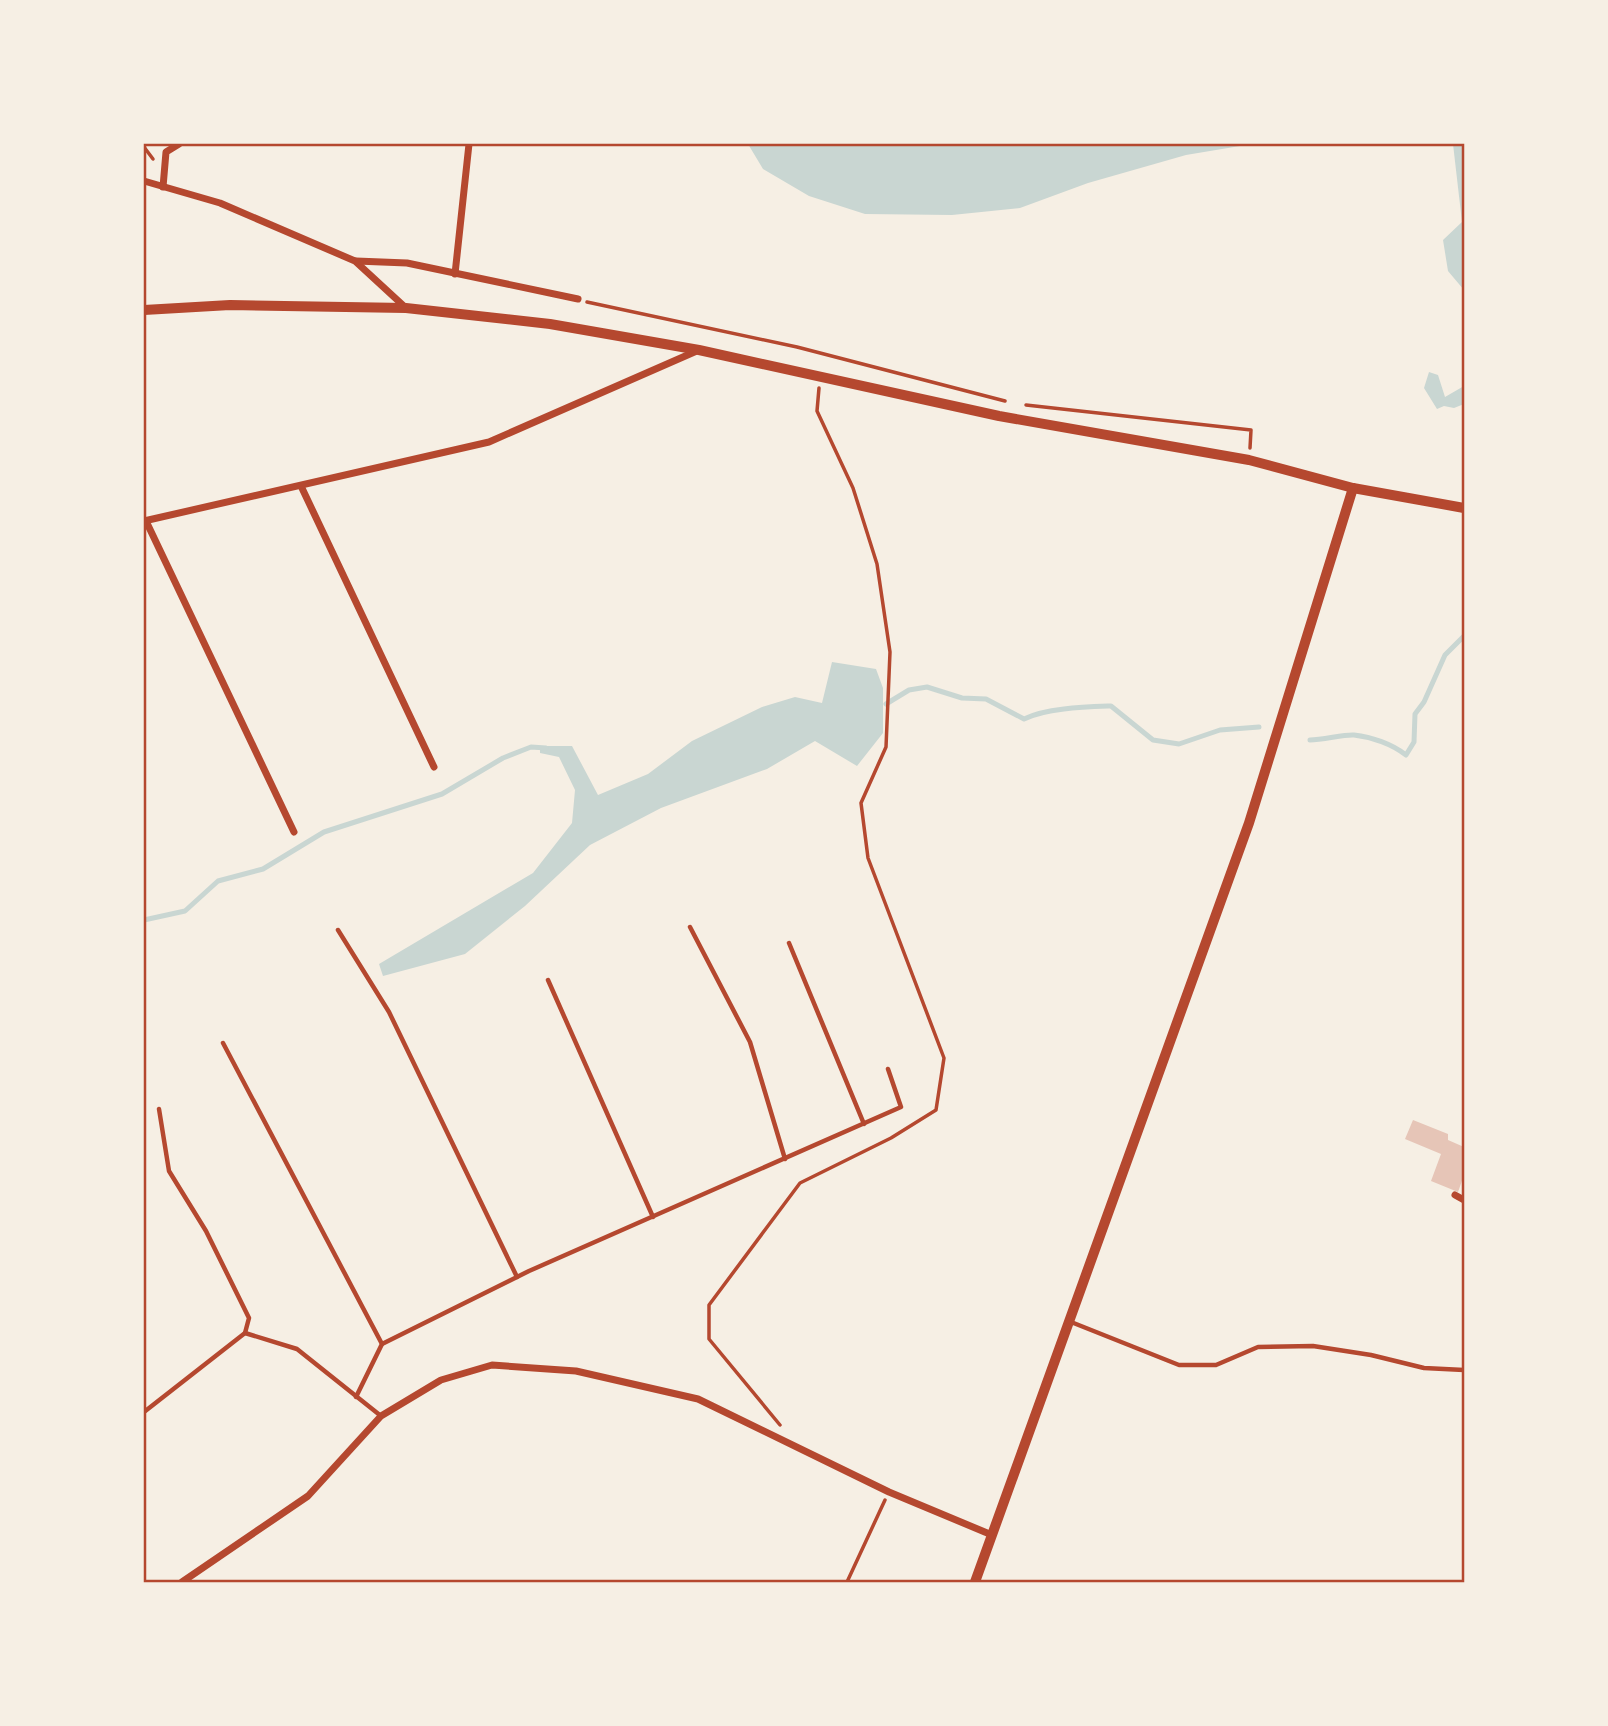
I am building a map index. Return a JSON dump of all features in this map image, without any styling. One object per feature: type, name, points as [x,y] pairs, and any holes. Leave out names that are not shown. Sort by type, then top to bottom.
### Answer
[{"type":"main road","points":[[144,310],[230,305],[406,308],[550,324],[699,350],[999,416],[1249,460],[1353,488],[1465,508]]},
{"type":"main road","points":[[975,1583],[1249,823],[1353,488]]},
{"type":"street","points":[[163,187],[166,152],[178,144]]},
{"type":"street","points":[[455,274],[469,144]]},
{"type":"street","points":[[144,181],[220,203],[355,261],[406,308]]},
{"type":"street","points":[[355,261],[407,263],[578,299]]},
{"type":"street","points":[[294,832],[145,521],[489,442],[699,350]]},
{"type":"street","points":[[301,486],[434,767]]},
{"type":"street","points":[[1455,1195],[1465,1199]]},
{"type":"street","points":[[182,1583],[308,1496],[382,1416],[441,1380],[492,1365],[576,1371],[698,1399],[888,1492],[992,1535]]},
{"type":"lane","points":[[690,927],[750,1042],[785,1159]]},
{"type":"lane","points":[[338,930],[389,1012],[517,1278]]},
{"type":"lane","points":[[789,943],[864,1124]]},
{"type":"lane","points":[[548,980],[653,1217]]},
{"type":"lane","points":[[223,1043],[382,1344]]},
{"type":"lane","points":[[356,1397],[382,1344],[517,1278],[901,1107],[888,1069]]},
{"type":"lane","points":[[144,1412],[245,1333],[249,1318],[206,1231],[169,1171],[159,1109]]},
{"type":"lane","points":[[1070,1322],[1179,1365],[1216,1365],[1258,1347],[1313,1346],[1371,1355],[1424,1368],[1465,1370]]},
{"type":"lane","points":[[245,1333],[297,1349],[382,1416]]},
{"type":"path","points":[[578,299],[797,347],[1017,404],[1251,430],[1249,460]]},
{"type":"path","points":[[785,1431],[709,1339],[709,1305],[800,1183],[891,1138],[936,1110],[944,1058],[869,858],[861,803],[886,747],[890,652],[877,565],[853,488],[817,411],[820,376]]},
{"type":"path","points":[[847,1583],[888,1492]]},
{"type":"shaded area","points":[[748,144],[1252,144],[1186,155],[1088,183],[1020,208],[952,215],[865,214],[809,196],[763,169]]},
{"type":"shaded area","points":[[1453,144],[1464,144],[1464,290],[1448,271],[1443,240],[1462,222]]},
{"type":"shaded area","points":[[1429,372],[1438,375],[1445,397],[1464,386],[1464,404],[1454,408],[1444,406],[1437,409],[1424,388]]},
{"type":"shaded area","points":[[832,662],[876,669],[883,688],[883,733],[857,766],[815,741],[767,769],[661,808],[590,845],[525,906],[465,954],[383,976],[379,964],[533,873],[572,823],[575,790],[559,757],[540,753],[540,746],[572,746],[598,795],[648,774],[692,741],[762,707],[795,697],[822,703]]},
{"type":"building","points":[[1413,1120],[1448,1134],[1448,1140],[1464,1147],[1464,1175],[1458,1192],[1431,1181],[1441,1154],[1405,1139]]},
{"type":"waterway","points":[[1310,740],[1361,736],[1388,744],[1406,755],[1414,742],[1415,714],[1424,702],[1445,655],[1464,636]]},
{"type":"waterway","points":[[886,704],[909,690],[927,687],[962,698],[986,699],[1024,719],[1054,710],[1111,706],[1153,740],[1179,744],[1220,730],[1259,727]]},
{"type":"waterway","points":[[144,920],[185,911],[218,881],[263,869],[324,832],[442,794],[503,758],[531,747],[546,748]]}]
